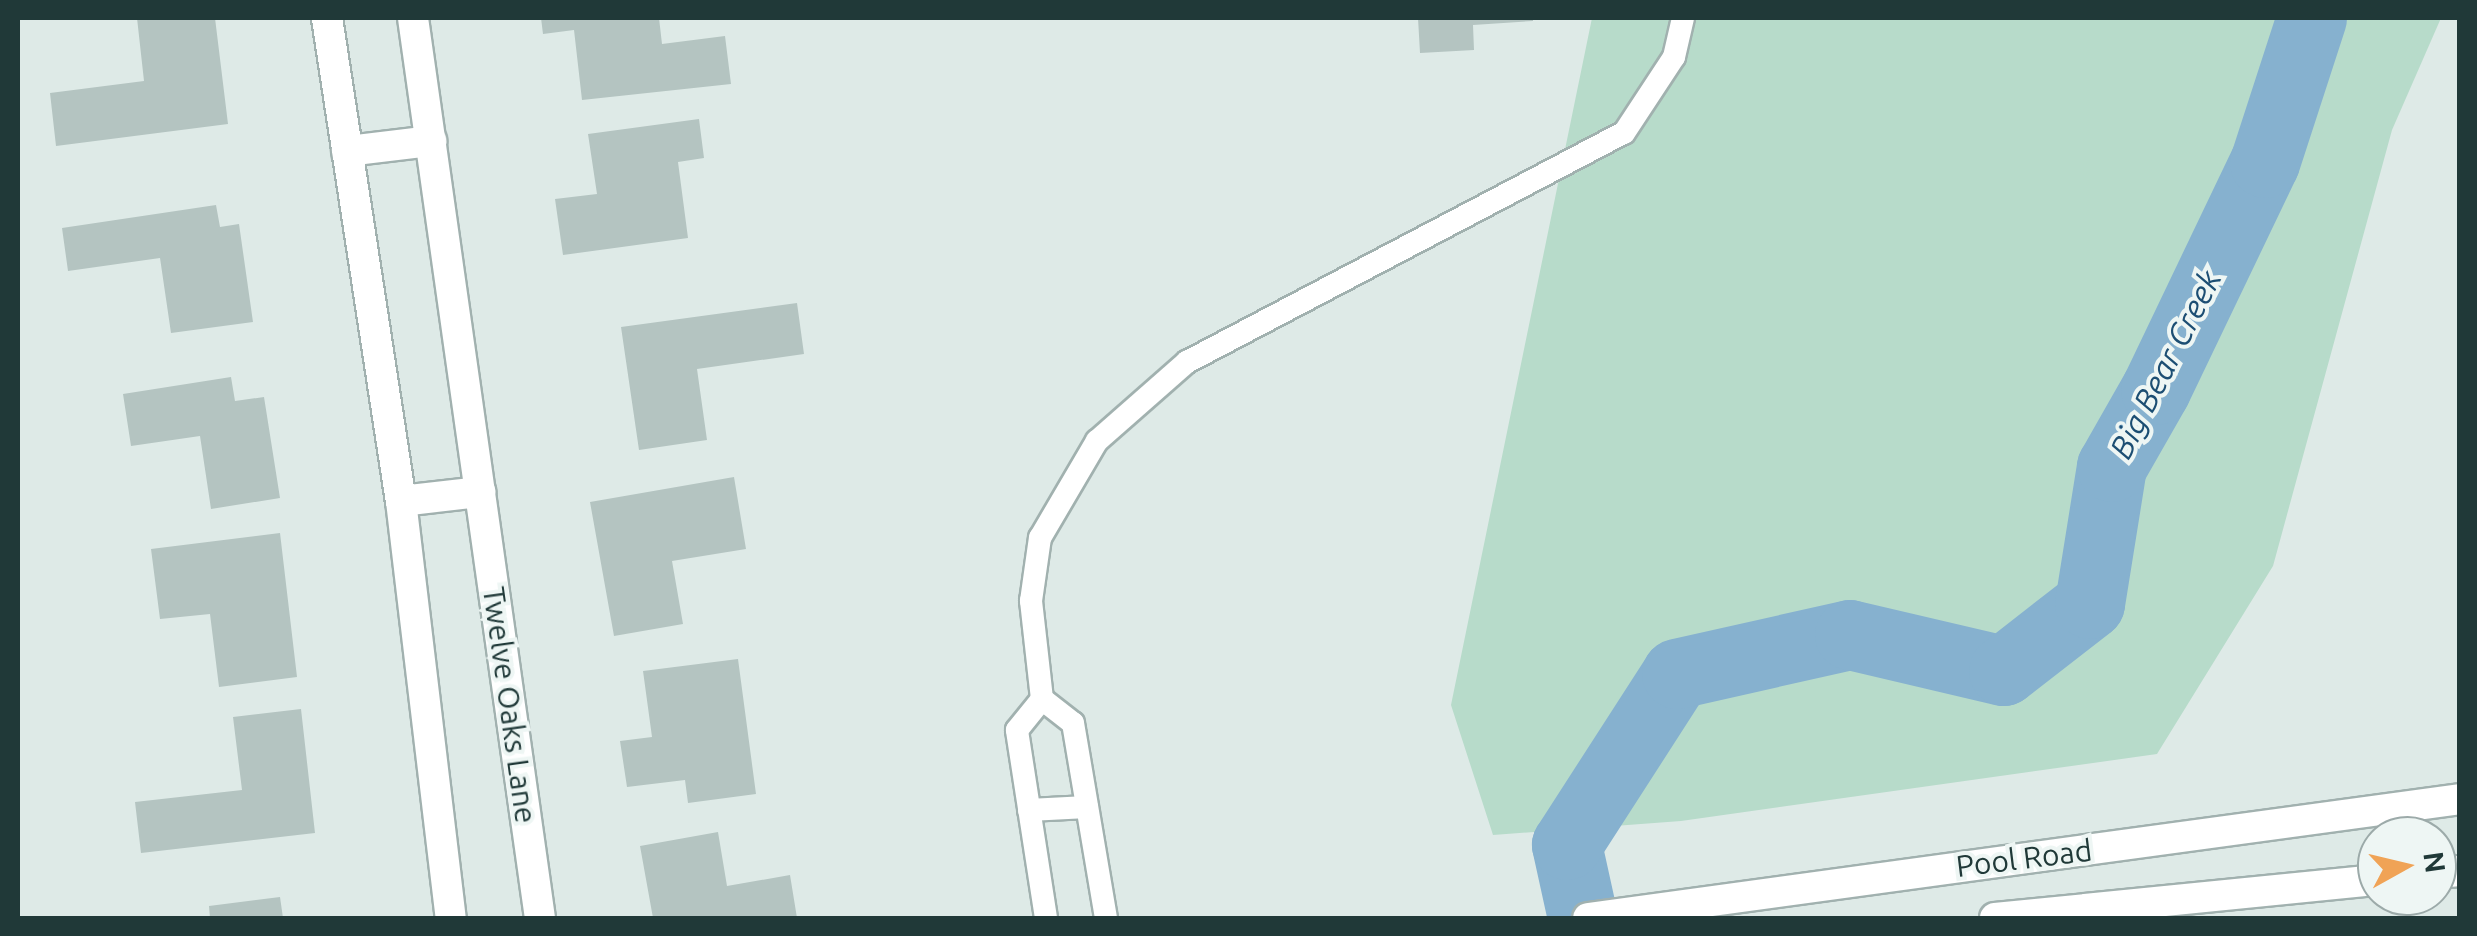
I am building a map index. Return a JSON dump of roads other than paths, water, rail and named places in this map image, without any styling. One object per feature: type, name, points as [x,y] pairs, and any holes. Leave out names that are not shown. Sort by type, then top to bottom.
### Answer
[{"type":"street","points":[[327,18],[401,502],[451,918]]},
{"type":"street","name":"Twelve Oaks Lane","points":[[413,18],[540,918]]},
{"type":"street","points":[[348,151],[431,141]]},
{"type":"street","points":[[401,502],[480,492]]},
{"type":"street","name":"Pool Road","points":[[1588,918],[2460,799]]},
{"type":"street","name":"Pool Road","points":[[1995,918],[2357,882]]},
{"type":"lane","points":[[1046,918],[1017,730],[1042,699],[1031,601],[1040,538],[1097,441],[1188,362],[1624,132],[1674,57],[1683,18]]},
{"type":"lane","points":[[1042,699],[1073,723],[1106,918]]},
{"type":"lane","points":[[1029,810],[1088,807]]},
{"type":"waterway","name":"Big Bear Creek","points":[[1583,918],[1567,845],[1677,674],[1850,635],[2004,671],[2090,604],[2112,467],[2156,390],[2265,163],[2312,18]]}]
